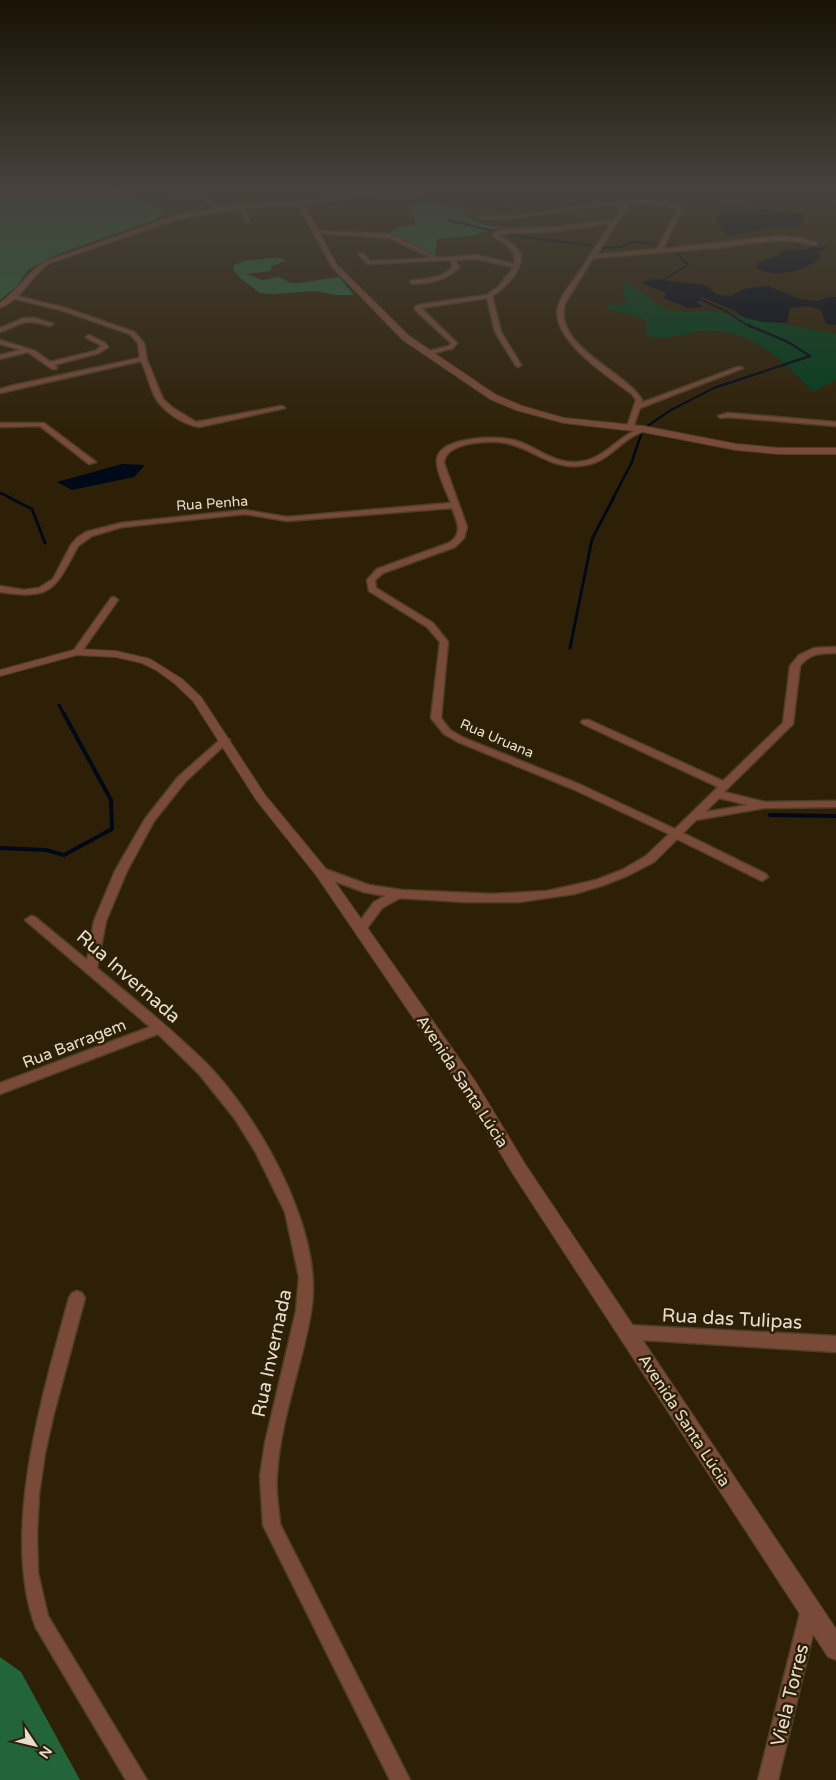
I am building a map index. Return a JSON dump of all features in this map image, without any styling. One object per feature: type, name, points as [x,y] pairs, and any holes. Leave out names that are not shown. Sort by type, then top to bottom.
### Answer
[{"type":"street","points":[[0,306],[13,297],[34,273]]},
{"type":"street","points":[[341,273],[406,338],[493,397],[519,408],[564,420],[646,429],[703,442],[745,448],[779,451],[836,451]]},
{"type":"street","points":[[412,282],[432,281],[449,273]]},
{"type":"street","points":[[428,353],[452,347],[454,343],[418,310],[418,307],[489,296],[513,273]]},
{"type":"street","points":[[581,273],[561,304],[561,324],[581,350],[635,393],[639,400],[639,406],[630,427]]},
{"type":"street","points":[[489,296],[493,302],[492,310],[499,336],[518,365]]},
{"type":"street","points":[[13,297],[63,309],[132,333],[140,338],[144,349],[144,359],[149,369],[156,395],[167,408],[194,424],[282,408]]},
{"type":"street","points":[[0,330],[24,318],[33,318],[50,324]]},
{"type":"street","points":[[49,364],[97,352],[105,347],[89,337]]},
{"type":"street","points":[[0,342],[35,353],[63,376]]},
{"type":"street","points":[[0,357],[28,350]]},
{"type":"street","points":[[0,390],[42,379],[144,359]]},
{"type":"street","points":[[639,406],[740,368]]},
{"type":"street","points":[[720,416],[728,415],[836,424]]},
{"type":"street","points":[[0,425],[42,424],[92,462]]},
{"type":"street","name":"Rua Uruana","points":[[646,429],[627,434],[599,460],[576,464],[554,462],[521,445],[501,440],[490,439],[455,445],[445,450],[441,456],[440,464],[464,527],[460,540],[452,546],[380,571],[371,580],[372,590],[379,596],[430,625],[439,633],[444,642],[436,718],[447,732],[461,740],[577,787],[677,834]]},
{"type":"street","name":"Rua Penha","points":[[0,589],[24,593],[42,590],[56,580],[75,545],[80,540],[89,534],[121,524],[244,512],[287,519],[456,504]]},
{"type":"street","points":[[77,652],[114,600]]},
{"type":"street","points":[[321,872],[369,889],[400,894],[479,899],[540,896],[572,891],[628,873],[650,859],[677,834],[788,724],[792,709],[795,666],[802,656],[814,651],[836,650]]},
{"type":"street","name":"Avenida Santa Lúcia","points":[[0,673],[77,652],[97,652],[129,656],[160,668],[190,691],[204,708],[261,798],[321,872],[469,1086],[519,1169],[836,1650]]},
{"type":"street","points":[[586,722],[725,786]]},
{"type":"street","points":[[91,968],[100,921],[121,871],[150,819],[166,796],[182,779],[225,740]]},
{"type":"street","points":[[716,794],[764,805]]},
{"type":"street","points":[[694,817],[764,805],[836,804]]},
{"type":"street","points":[[677,834],[762,877]]},
{"type":"street","points":[[361,928],[378,905],[400,894]]},
{"type":"street","name":"Rua Invernada","points":[[30,920],[91,968],[160,1028],[204,1070],[240,1115],[261,1149],[292,1212],[306,1277],[304,1311],[273,1443],[268,1476],[272,1525],[400,1780]]},
{"type":"street","name":"Rua Barragem","points":[[0,1089],[160,1028]]},
{"type":"street","points":[[76,1298],[52,1388],[33,1474],[26,1534],[30,1572],[37,1611],[136,1780]]},
{"type":"street","name":"Rua das Tulipas","points":[[626,1332],[836,1344]]},
{"type":"street","name":"Viela Torres","points":[[768,1780],[810,1609]]},
{"type":"green space","points":[[0,273],[26,273],[17,286],[0,300]]},
{"type":"green space","points":[[236,273],[254,273],[246,274],[262,280],[279,277],[291,283],[339,277],[354,295],[335,295],[316,291],[260,293]]},
{"type":"green space","points":[[625,281],[664,308],[677,312],[712,311],[836,334],[836,380],[813,392],[775,356],[761,346],[731,333],[714,331],[695,332],[665,338],[646,335],[647,323],[642,319],[607,307],[607,305],[627,304],[623,296]]},
{"type":"green space","points":[[0,1657],[21,1672],[80,1780],[0,1780]]},
{"type":"water","points":[[654,279],[705,285],[718,295],[731,296],[744,289],[768,286],[800,299],[816,301],[836,297],[836,325],[826,324],[821,310],[808,306],[790,308],[787,323],[764,322],[745,318],[733,310],[702,297],[697,302],[703,307],[688,308],[664,298],[666,293],[641,283]]},
{"type":"water","points":[[122,464],[145,465],[134,477],[72,490],[57,482]]},
{"type":"waterway","points":[[661,281],[674,273]]},
{"type":"waterway","points":[[697,298],[724,310],[750,327]]},
{"type":"waterway","points":[[613,498],[631,464],[643,429],[671,410],[714,388],[810,356],[788,342],[748,325]]},
{"type":"waterway","points":[[0,493],[11,498]]},
{"type":"waterway","points":[[8,497],[32,509],[45,543]]},
{"type":"waterway","points":[[570,648],[592,539],[614,497]]},
{"type":"waterway","points":[[59,705],[65,716]]},
{"type":"waterway","points":[[0,848],[46,850],[64,855],[112,829],[111,800],[64,714]]},
{"type":"waterway","points":[[770,815],[836,816]]}]
